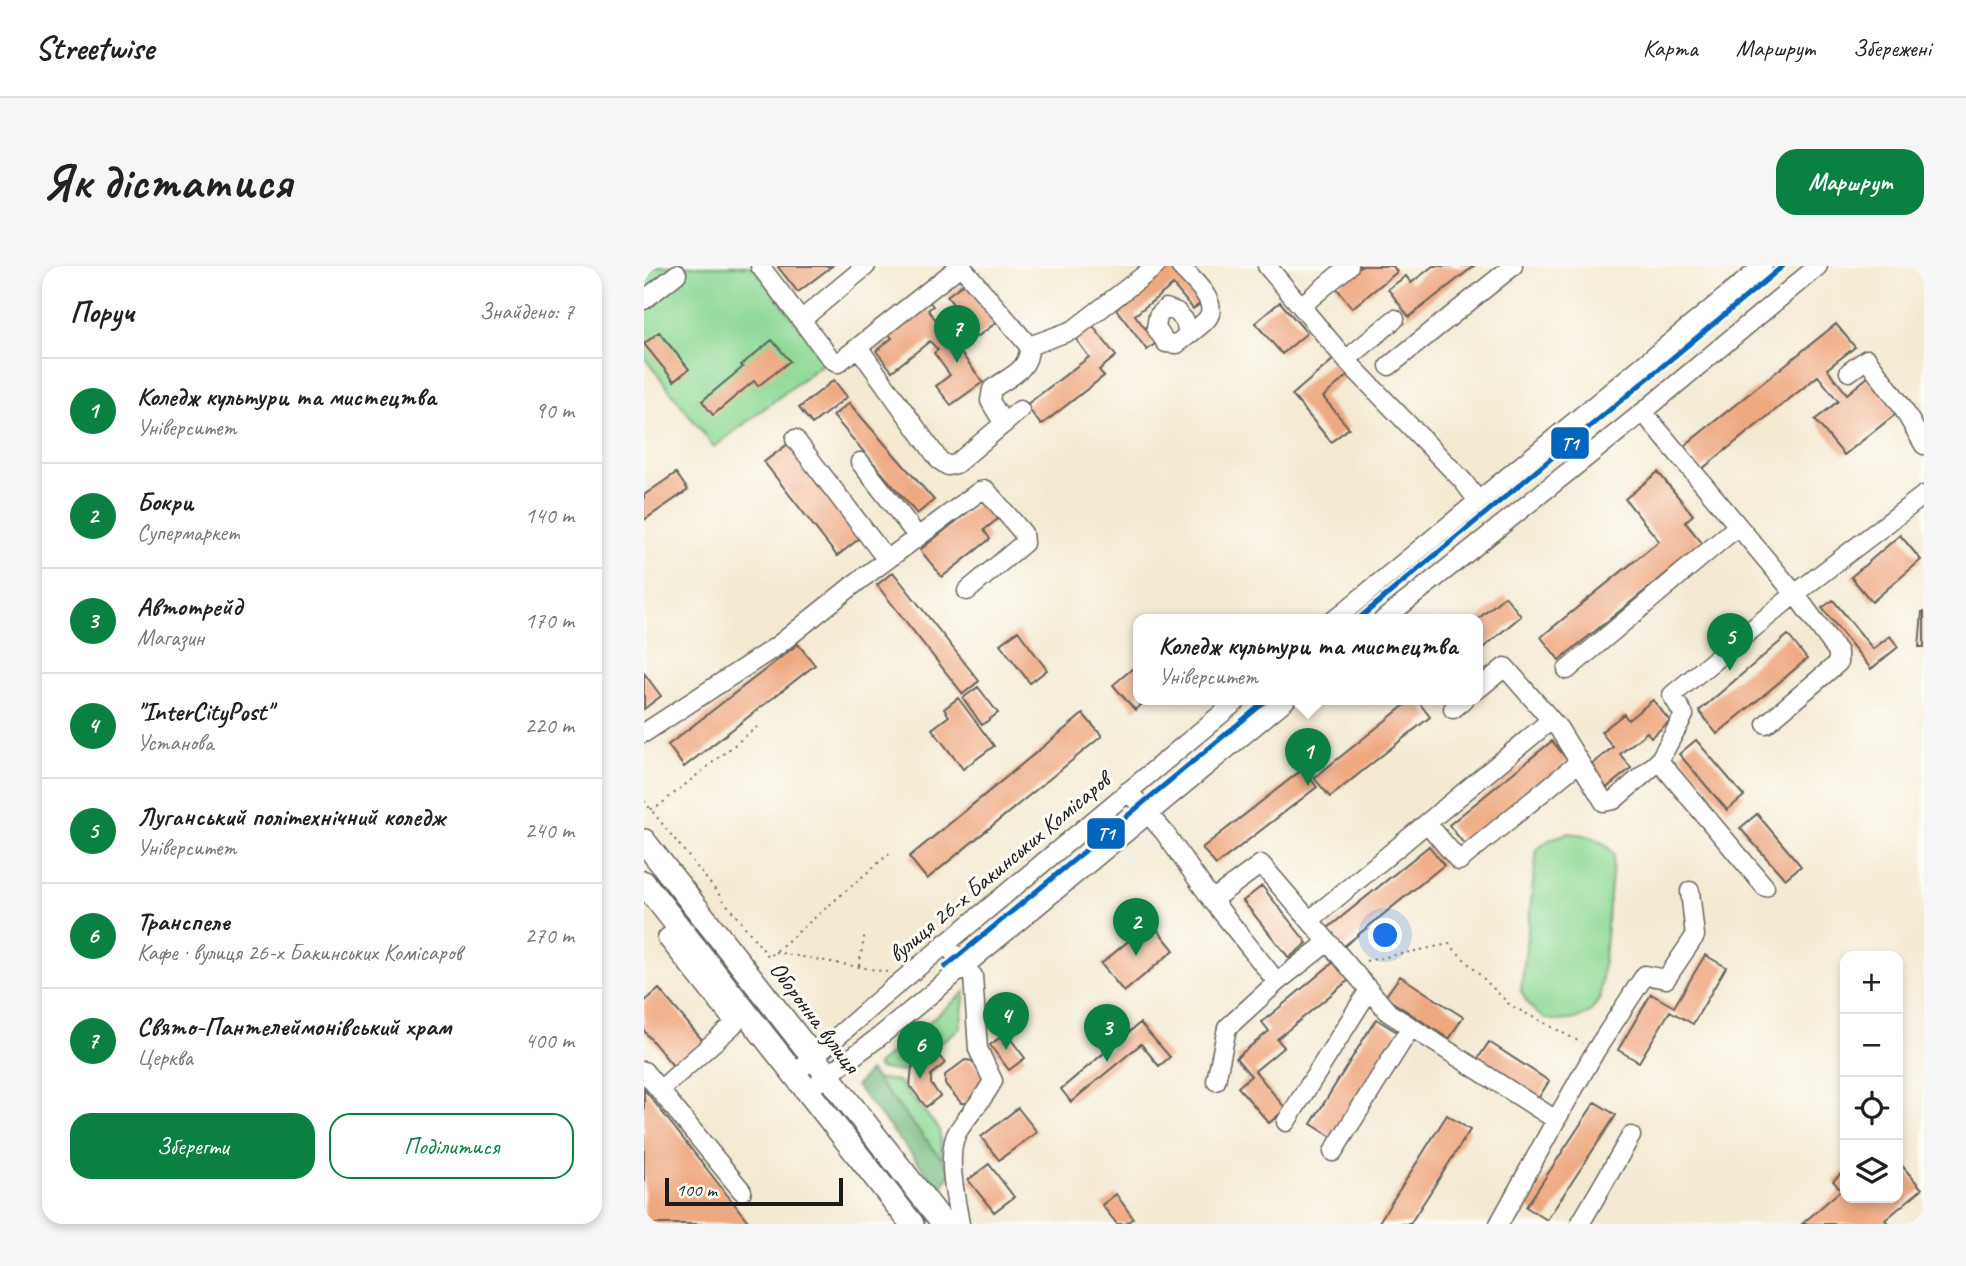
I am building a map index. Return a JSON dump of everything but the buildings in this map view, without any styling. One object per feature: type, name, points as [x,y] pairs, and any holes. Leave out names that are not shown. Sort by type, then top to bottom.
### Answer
[{"type":"main road","name":"Оборонна вулиця","points":[[644,841],[944,1224]]},
{"type":"main road","name":"Оборонна вулиця","points":[[644,883],[680,929],[740,1017],[802,1082],[912,1224]]},
{"type":"street","points":[[760,266],[831,359],[838,363],[961,266],[1029,346],[1030,358],[1027,364],[992,390],[990,401],[1004,424]]},
{"type":"street","points":[[801,320],[866,266]]},
{"type":"street","points":[[1029,346],[1073,330],[1155,266]]},
{"type":"street","points":[[1180,266],[1209,300],[1211,309],[1209,317],[1185,338]]},
{"type":"street","points":[[1267,266],[1346,360],[1463,481],[1478,500]]},
{"type":"street","points":[[1301,306],[1349,266]]},
{"type":"street","points":[[1389,366],[1513,266]]},
{"type":"street","points":[[1341,614],[1763,266]]},
{"type":"street","points":[[1390,614],[1643,412],[1818,266]]},
{"type":"street","points":[[644,300],[677,274]]},
{"type":"street","points":[[1346,360],[1395,319]]},
{"type":"street","points":[[858,347],[939,460],[948,466],[957,464],[1020,410]]},
{"type":"street","points":[[1849,372],[1867,359],[1901,405],[1924,445]]},
{"type":"street","points":[[1643,412],[1795,594],[1838,652],[1838,663],[1766,724]]},
{"type":"street","points":[[795,439],[887,560]]},
{"type":"street","points":[[860,462],[918,537]]},
{"type":"street","points":[[644,733],[777,646],[980,491],[986,491],[1023,533],[1024,543],[967,591]]},
{"type":"street","points":[[1483,686],[1505,667],[1551,720],[1604,803],[1614,800],[1659,761],[1684,715],[1672,695],[1795,594],[1924,495]]},
{"type":"street","points":[[1567,670],[1738,526]]},
{"type":"street","name":"вулиця 26-х Бакинських Комісаров","points":[[820,1068],[881,998],[1232,705]]},
{"type":"street","name":"вулиця 26-х Бакинських Комісаров","points":[[802,1082],[820,1068],[879,1037],[969,972],[1148,814],[1280,705]]},
{"type":"street","points":[[1310,920],[1551,720]]},
{"type":"street","points":[[1659,761],[1765,887]]},
{"type":"street","points":[[1427,823],[1459,861],[1578,763]]},
{"type":"street","points":[[1128,791],[1164,832],[1212,900],[1277,982]]},
{"type":"street","points":[[1212,900],[1261,864],[1389,1013],[1556,1120]]},
{"type":"street","points":[[1499,1224],[1596,1050],[1645,975],[1665,979],[1695,936],[1690,891]]},
{"type":"street","points":[[1216,1081],[1227,1028],[1277,982],[1328,942]]},
{"type":"street","points":[[945,943],[969,972],[978,1049],[993,1081],[985,1097],[957,1133],[951,1147],[960,1224]]},
{"type":"street","points":[[1286,1122],[1369,990]]},
{"type":"street","points":[[660,1090],[740,1017]]},
{"type":"street","points":[[1333,1152],[1411,1027]]},
{"type":"street","points":[[644,1071],[742,1191]]},
{"type":"street","points":[[1580,1224],[1631,1136]]},
{"type":"path","points":[[650,809],[656,808],[758,726]]},
{"type":"path","points":[[644,801],[769,957],[891,852]]},
{"type":"path","points":[[859,967],[865,932]]},
{"type":"path","points":[[1347,964],[1387,959],[1450,944],[1510,1005],[1596,1050]]},
{"type":"path","points":[[774,952],[890,973]]},
{"type":"green space","points":[[644,266],[753,266],[826,361],[714,447],[644,357]]},
{"type":"green space","points":[[1568,833],[1594,838],[1614,854],[1600,998],[1585,1015],[1560,1021],[1546,1018],[1534,1011],[1521,991],[1537,849],[1551,839]]},
{"type":"green space","points":[[965,992],[960,1028],[901,1072],[877,1068],[877,1065]]},
{"type":"green space","points":[[869,1071],[953,1172],[940,1189],[856,1086]]},
{"type":"green space","points":[[875,1081],[898,1081],[939,1129],[943,1160]]},
{"type":"transit line","name":"T1","points":[[1364,614],[1783,266]]},
{"type":"transit line","name":"T1","points":[[945,967],[1261,705]]},
{"type":"place","name":"Свято-Пантелеймонівський храм","points":[[957,363]]},
{"type":"place","name":"Луганський політехнічний коледж","points":[[1730,671]]},
{"type":"place","name":"Коледж культури та мистецтва","points":[[1308,786]]},
{"type":"place","name":"Бокри","points":[[1136,956]]},
{"type":"place","name":"\"InterCityPost\"","points":[[1006,1050]]},
{"type":"place","name":"Автотрейд","points":[[1107,1062]]},
{"type":"place","name":"Транспеле","points":[[920,1079]]}]
